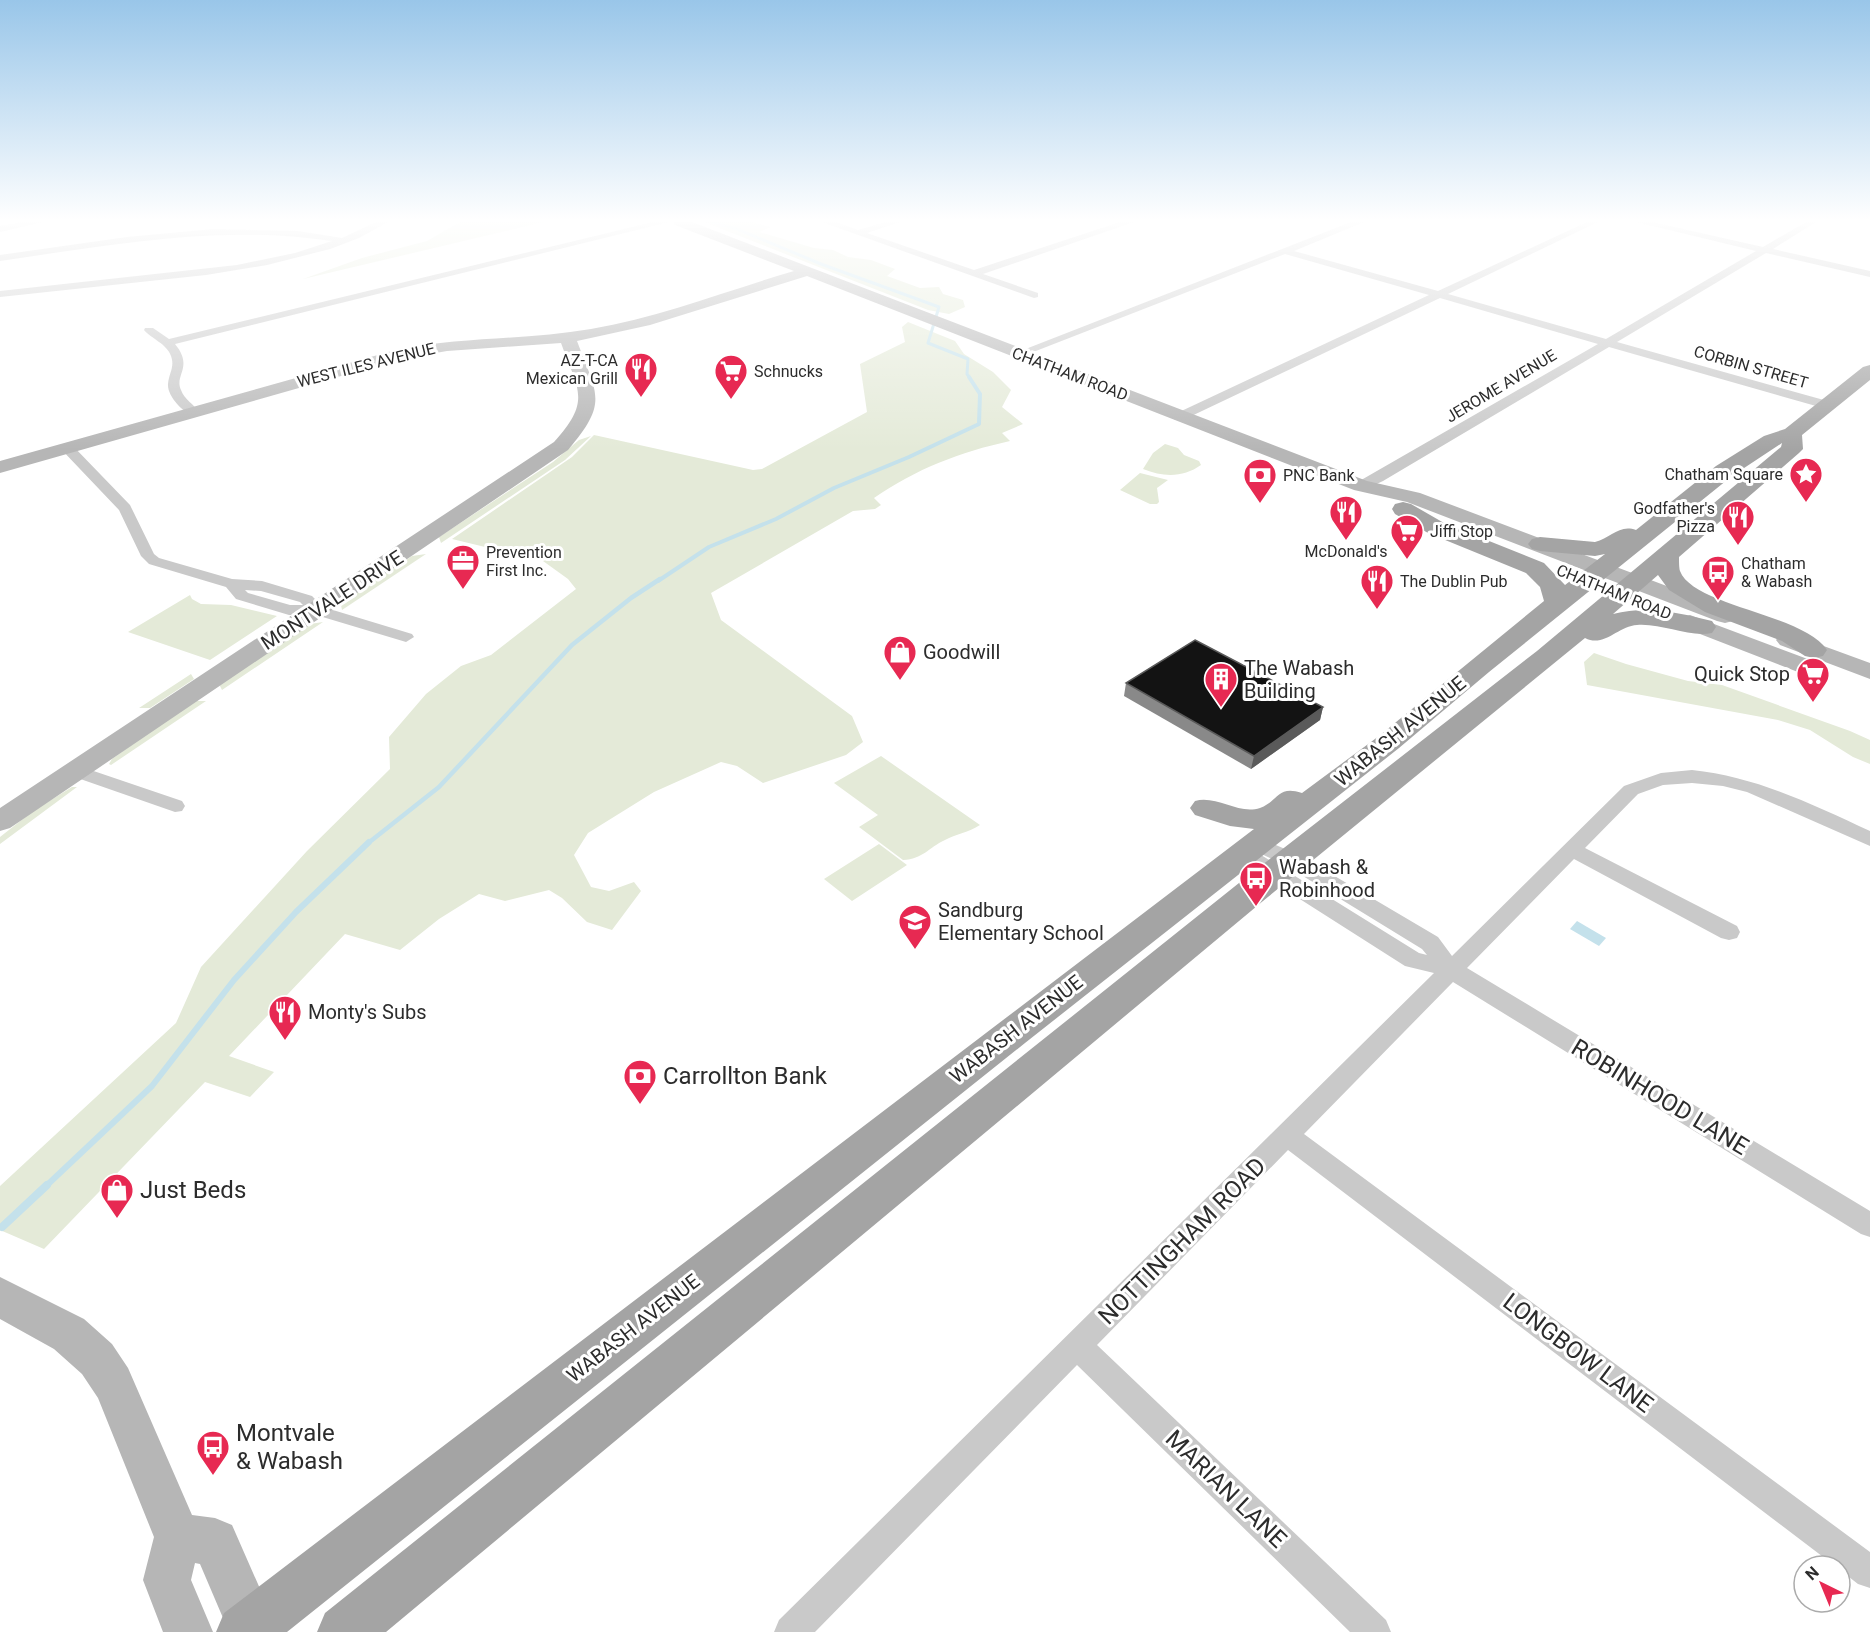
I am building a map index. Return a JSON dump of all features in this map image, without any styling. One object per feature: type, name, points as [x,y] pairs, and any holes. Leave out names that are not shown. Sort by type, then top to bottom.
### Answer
[{"type":"main road","name":"WABASH AVENUE","points":[[344,1632],[1267,858],[1389,742],[1729,467],[1771,440],[1792,433],[1870,370]]},
{"type":"main road","name":"WABASH AVENUE","points":[[249,1630],[1267,858],[1455,730],[1630,589],[1792,449],[1792,433]]},
{"type":"main road","points":[[1403,509],[1436,528],[1535,568],[1552,585],[1558,604]]},
{"type":"main road","points":[[1540,544],[1586,549],[1604,547],[1612,545],[1641,522],[1663,519]]},
{"type":"main road","points":[[1668,557],[1666,570],[1673,581],[1694,597],[1792,635],[1814,650]]},
{"type":"main road","points":[[1455,730],[1500,712],[1615,620],[1641,617],[1703,627]]},
{"type":"main road","points":[[1206,808],[1244,818],[1270,816],[1346,758],[1389,742]]},
{"type":"street","points":[[167,343],[357,298]]},
{"type":"street","name":"WEST ILES AVENUE","points":[[0,467],[420,350],[451,345],[567,337],[628,325],[718,298]]},
{"type":"street","name":"CHATHAM ROAD","points":[[873,298],[1360,486],[1413,497],[1540,544],[1594,575]]},
{"type":"street","points":[[1019,354],[1163,298]]},
{"type":"street","points":[[1179,417],[1435,298]]},
{"type":"street","name":"CORBIN STREET","points":[[1448,298],[1827,405]]},
{"type":"street","name":"JEROME AVENUE","points":[[1360,486],[1378,478],[1683,298]]},
{"type":"street","points":[[149,330],[167,343],[177,354],[178,360],[172,385],[174,391],[194,412]]},
{"type":"street","name":"MONTVALE DRIVE","points":[[0,821],[536,465],[570,437],[584,416],[589,395],[567,337]]},
{"type":"street","points":[[67,448],[125,508],[148,556],[154,561],[231,584],[242,596],[289,610],[317,610],[406,637]]},
{"type":"street","name":"CHATHAM ROAD","points":[[1360,486],[1388,504],[1630,589],[1814,650],[1870,672]]},
{"type":"street","name":"CHATHAM ROAD","points":[[1630,589],[1703,627],[1870,690]]},
{"type":"street","points":[[74,770],[175,806]]},
{"type":"street","name":"NOTTINGHAM ROAD","points":[[795,1630],[1450,969],[1631,790],[1649,781],[1679,776],[1700,776],[1740,783],[1870,839]]},
{"type":"street","points":[[1571,849],[1729,932]]},
{"type":"street","name":"ROBINHOOD LANE","points":[[1267,858],[1413,960],[1450,969],[1870,1225]]},
{"type":"street","name":"LONGBOW LANE","points":[[1287,1135],[1870,1572]]},
{"type":"street","points":[[0,1297],[69,1334],[97,1359],[113,1383],[178,1537],[166,1580],[188,1632]]},
{"type":"street","name":"MARIAN LANE","points":[[1078,1346],[1374,1632]]},
{"type":"street","points":[[178,1537],[215,1542],[249,1630]]},
{"type":"green space","points":[[898,298],[957,298],[963,300],[965,307],[949,314],[928,310]]},
{"type":"green space","points":[[908,322],[955,341],[964,354],[993,372],[1011,390],[1002,407],[1023,424],[1002,433],[1010,441],[956,456],[906,478],[874,498],[881,505],[875,509],[853,511],[711,593],[721,620],[852,716],[863,742],[846,755],[763,783],[737,766],[721,762],[654,792],[588,833],[574,855],[591,887],[609,891],[634,882],[641,891],[612,930],[587,922],[562,898],[549,890],[505,901],[479,894],[439,919],[400,950],[345,934],[229,1056],[274,1072],[250,1097],[205,1082],[44,1249],[0,1230],[0,1186],[176,1023],[201,967],[307,851],[390,769],[389,737],[426,694],[461,666],[491,655],[576,589],[568,579],[543,561],[452,539],[572,457],[594,435],[753,470],[762,469],[867,412],[860,364],[905,342],[902,327]]},
{"type":"green space","points":[[591,436],[565,460],[441,543],[439,537],[553,462],[579,440]]},
{"type":"green space","points":[[1165,444],[1178,448],[1184,455],[1199,461],[1201,465],[1188,472],[1174,475],[1159,474],[1143,469],[1153,453]]},
{"type":"green space","points":[[1140,473],[1168,480],[1157,488],[1159,502],[1157,504],[1150,504],[1120,490]]},
{"type":"green space","points":[[426,554],[342,610],[341,605],[347,599],[412,556]]},
{"type":"green space","points":[[190,595],[192,599],[201,604],[231,605],[277,616],[210,660],[128,632]]},
{"type":"green space","points":[[323,622],[222,690],[219,684],[310,624]]},
{"type":"green space","points":[[1594,653],[1688,681],[1722,685],[1850,731],[1870,740],[1870,764],[1853,757],[1810,730],[1778,720],[1587,685],[1584,662]]},
{"type":"green space","points":[[191,674],[194,679],[150,708],[139,708]]},
{"type":"green space","points":[[193,701],[206,701],[111,765],[109,764],[112,759]]},
{"type":"green space","points":[[881,756],[980,825],[939,843],[921,855],[903,860],[859,827],[878,815],[834,783]]},
{"type":"green space","points":[[72,787],[77,787],[0,844],[0,837],[33,811]]},
{"type":"green space","points":[[879,844],[907,865],[852,901],[824,879]]},
{"type":"water","points":[[1577,921],[1606,938],[1599,946],[1570,929]]},
{"type":"building","name":"The Wabash Building","points":[[1195,640],[1323,707],[1254,756],[1126,683]]},
{"type":"waterway","points":[[915,298],[939,307],[928,343],[968,359],[967,374],[970,378]]},
{"type":"waterway","points":[[658,581],[709,547],[776,519],[834,488],[909,457],[979,424],[980,394],[969,377]]},
{"type":"waterway","points":[[367,844],[439,787],[572,645],[631,598],[660,579]]},
{"type":"waterway","points":[[45,1187],[152,1086],[234,980],[296,912],[369,842]]},
{"type":"waterway","points":[[2,1227],[47,1185]]},
{"type":"place","name":"AZ-T-CA Mexican Grill","points":[[641,398]]},
{"type":"place","name":"Schnucks","points":[[731,400]]},
{"type":"place","name":"Chatham Square","points":[[1806,503]]},
{"type":"place","name":"PNC Bank","points":[[1260,504]]},
{"type":"place","name":"McDonald's","points":[[1346,541]]},
{"type":"place","name":"Godfather's Pizza","points":[[1738,546]]},
{"type":"place","name":"Jiffi Stop","points":[[1407,560]]},
{"type":"place","name":"Prevention First Inc.","points":[[463,590]]},
{"type":"place","name":"Chatham & Wabash","points":[[1718,601]]},
{"type":"place","name":"The Dublin Pub","points":[[1377,610]]},
{"type":"place","name":"Goodwill","points":[[900,681]]},
{"type":"place","name":"Quick Stop","points":[[1813,703]]},
{"type":"place","name":"The Wabash Building","points":[[1221,708]]},
{"type":"place","name":"Wabash & Robinhood","points":[[1256,907]]},
{"type":"place","name":"Sandburg Elementary School","points":[[915,950]]},
{"type":"place","name":"Monty's Subs","points":[[285,1041]]},
{"type":"place","name":"Carrollton Bank","points":[[640,1105]]},
{"type":"place","name":"Just Beds","points":[[117,1219]]},
{"type":"place","name":"Montvale & Wabash","points":[[213,1476]]}]
